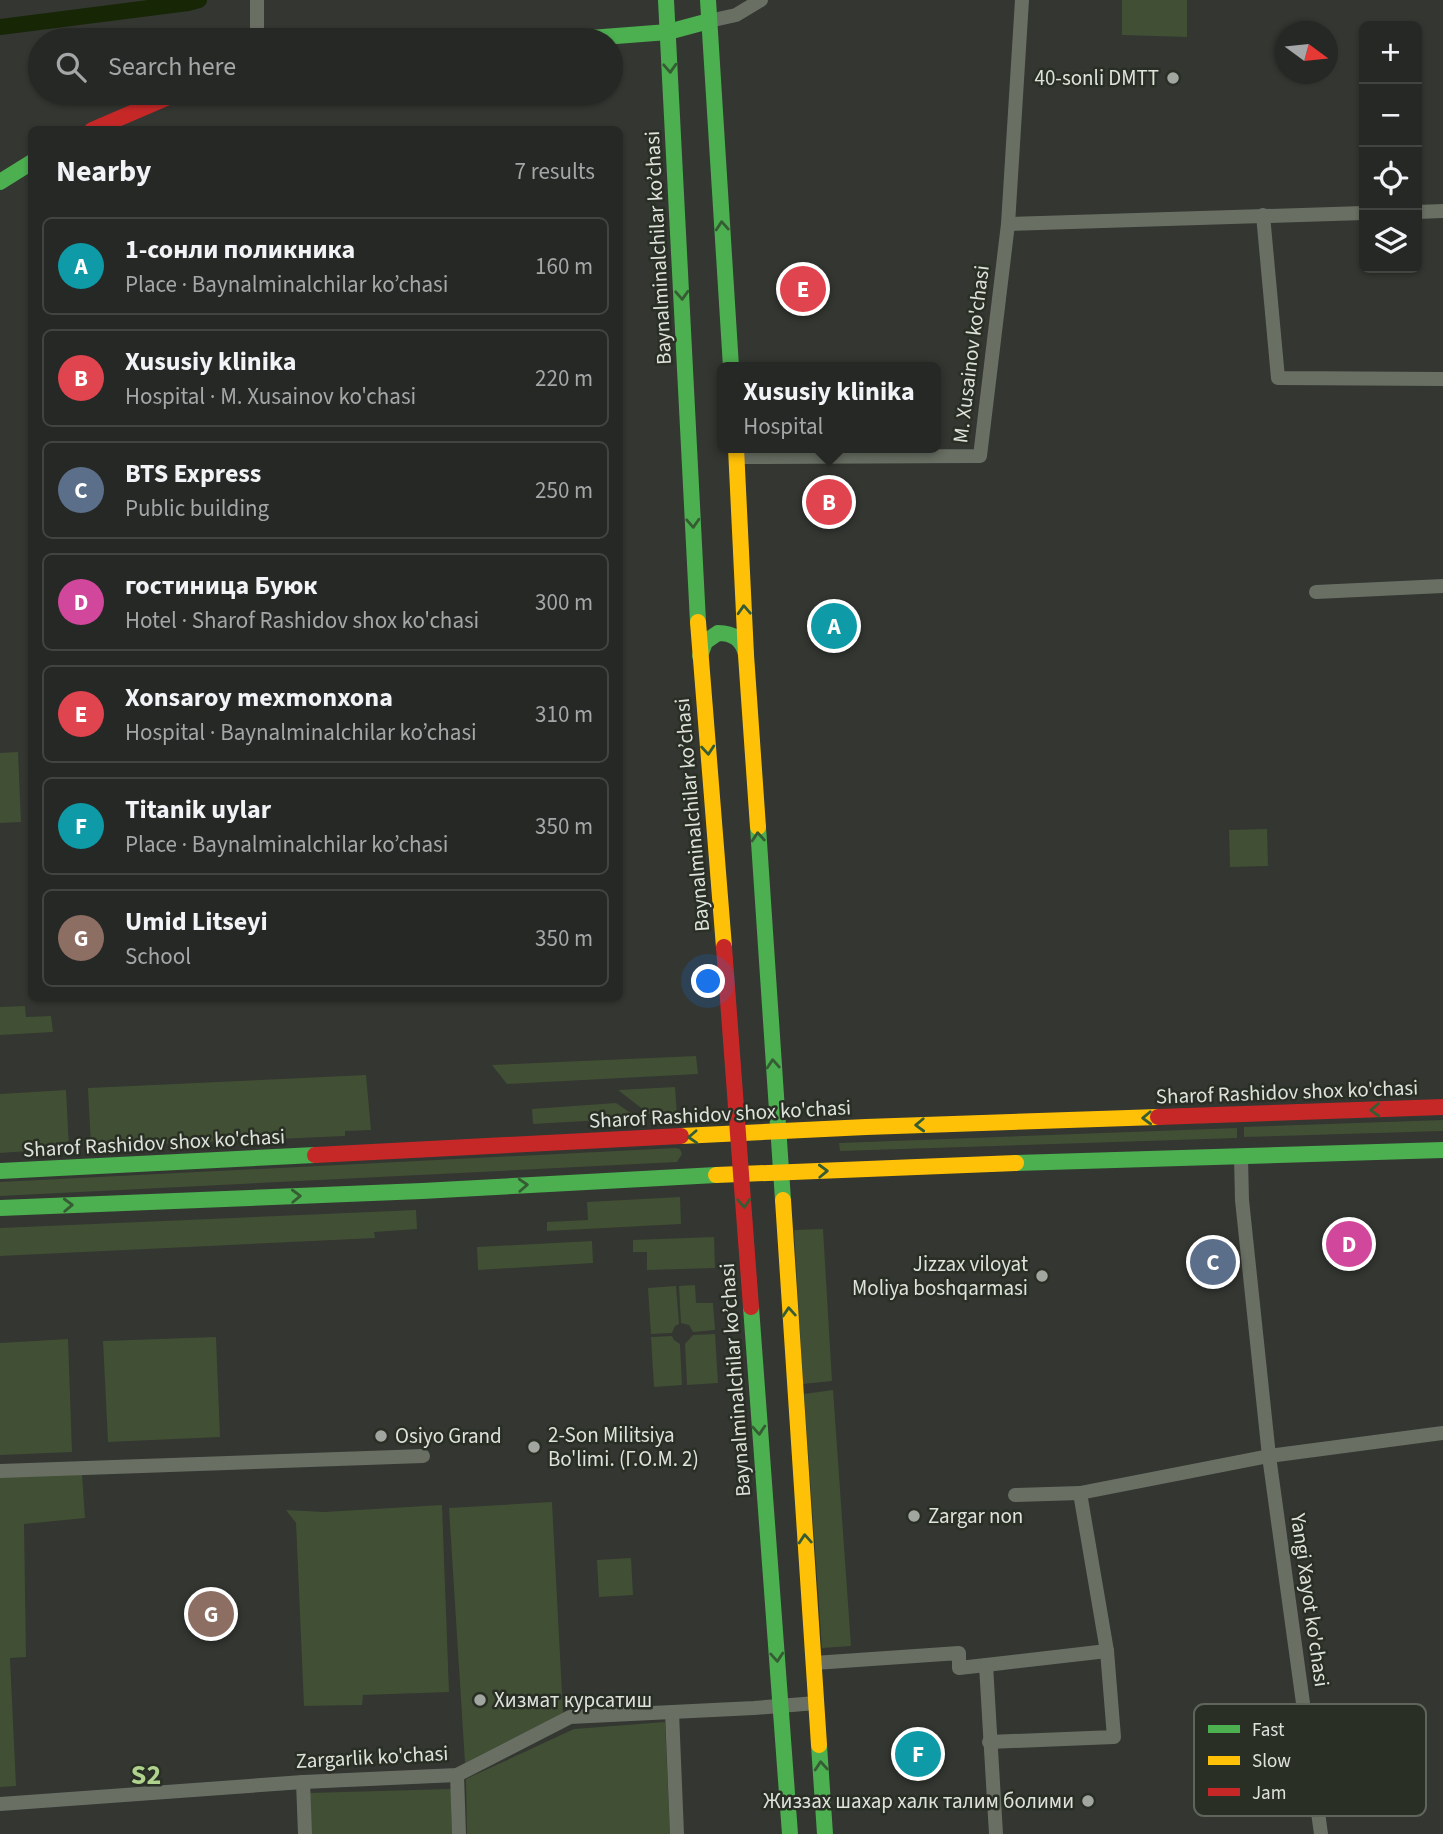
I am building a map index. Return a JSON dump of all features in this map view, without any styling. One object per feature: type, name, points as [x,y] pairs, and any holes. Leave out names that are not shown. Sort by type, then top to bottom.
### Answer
[{"type":"main road","name":"Baynalminalchilar ko’chasi","points":[[666,0],[700,657],[742,1174],[790,1834]]},
{"type":"main road","points":[[708,0],[731,362]]},
{"type":"main road","points":[[623,35],[668,32],[709,21]]},
{"type":"main road","points":[[100,126],[148,105]]},
{"type":"main road","points":[[0,182],[28,164]]},
{"type":"main road","points":[[736,453],[746,655],[825,1834]]},
{"type":"main road","points":[[700,657],[701,649],[710,636],[726,632],[740,640],[746,655]]},
{"type":"main road","name":"Sharof Rashidov shox ko'chasi","points":[[0,1171],[866,1127],[1443,1107]]},
{"type":"main road","points":[[0,1208],[422,1191],[968,1164],[1443,1150]]},
{"type":"street","points":[[257,0],[257,28]]},
{"type":"street","points":[[709,21],[736,15],[761,0]]},
{"type":"street","name":"M. Xusainov ko'chasi","points":[[797,453],[980,456],[1009,224],[1022,0]]},
{"type":"street","points":[[1422,212],[1443,211]]},
{"type":"street","points":[[1009,224],[1359,213]]},
{"type":"street","points":[[1263,215],[1278,378],[1443,379]]},
{"type":"street","points":[[1316,592],[1443,586]]},
{"type":"street","name":"Yangi Xayot ko'chasi","points":[[1241,1157],[1242,1200],[1269,1456],[1303,1704]]},
{"type":"street","points":[[1015,1495],[1080,1493],[1269,1456],[1443,1433]]},
{"type":"street","points":[[0,1471],[423,1456]]},
{"type":"street","points":[[989,1742],[1114,1737],[1107,1651],[1080,1493]]},
{"type":"street","points":[[814,1663],[959,1653],[959,1668],[1107,1651]]},
{"type":"street","points":[[986,1665],[996,1834]]},
{"type":"street","name":"Zargarlik ko'chasi","points":[[0,1804],[303,1782],[457,1775],[570,1717],[816,1703]]},
{"type":"street","points":[[672,1712],[677,1834]]},
{"type":"street","points":[[457,1775],[459,1834]]},
{"type":"street","points":[[303,1782],[305,1834]]},
{"type":"street","name":"Yangi Xayot ko'chasi","points":[[1319,1816],[1321,1834]]},
{"type":"green space","points":[[1122,0],[1187,0],[1187,37],[1122,35]]},
{"type":"green space","points":[[18,752],[21,822],[0,823],[0,753]]},
{"type":"green space","points":[[1267,829],[1268,866],[1230,867],[1229,830]]},
{"type":"green space","points":[[25,1006],[26,1017],[51,1016],[53,1032],[0,1035],[0,1007]]},
{"type":"green space","points":[[696,1056],[698,1074],[507,1084],[492,1065]]},
{"type":"green space","points":[[366,1075],[371,1130],[345,1131],[345,1136],[91,1147],[88,1088]]},
{"type":"green space","points":[[675,1087],[677,1116],[654,1118],[618,1090]]},
{"type":"green space","points":[[66,1090],[69,1148],[0,1153],[0,1094]]},
{"type":"green space","points":[[616,1103],[638,1118],[533,1124],[532,1109]]},
{"type":"green space","points":[[1443,1120],[1443,1131],[1244,1137],[1244,1127]]},
{"type":"green space","points":[[1237,1128],[1237,1138],[840,1151],[839,1143]]},
{"type":"green space","points":[[680,1149],[682,1154],[677,1162],[0,1196],[0,1182]]},
{"type":"green space","points":[[680,1197],[681,1224],[547,1231],[547,1222],[588,1220],[587,1202]]},
{"type":"green space","points":[[416,1210],[417,1229],[374,1232],[375,1238],[0,1256],[0,1228]]},
{"type":"green space","points":[[823,1229],[832,1381],[803,1384],[794,1230]]},
{"type":"green space","points":[[714,1237],[715,1268],[647,1270],[647,1252],[633,1252],[633,1240]]},
{"type":"green space","points":[[592,1241],[593,1263],[478,1270],[477,1247]]},
{"type":"green space","points":[[695,1285],[696,1303],[713,1303],[715,1330],[693,1332],[689,1325],[681,1323],[679,1286]]},
{"type":"green space","points":[[676,1286],[679,1324],[672,1333],[651,1334],[648,1288]]},
{"type":"green space","points":[[715,1334],[718,1383],[687,1385],[685,1344],[693,1335]]},
{"type":"green space","points":[[672,1336],[680,1344],[682,1385],[654,1387],[651,1337]]},
{"type":"green space","points":[[216,1337],[220,1437],[108,1442],[103,1341]]},
{"type":"green space","points":[[68,1339],[72,1452],[0,1455],[0,1343]]},
{"type":"green space","points":[[833,1390],[851,1646],[822,1648],[804,1394]]},
{"type":"green space","points":[[82,1474],[85,1518],[24,1524],[26,1657],[10,1658],[16,1786],[0,1787],[0,1477]]},
{"type":"green space","points":[[552,1502],[563,1713],[465,1763],[449,1508]]},
{"type":"green space","points":[[442,1505],[449,1692],[363,1695],[362,1705],[304,1706],[296,1523],[286,1510],[324,1512]]},
{"type":"green space","points":[[631,1558],[633,1595],[599,1597],[597,1560]]},
{"type":"green space","points":[[665,1722],[670,1834],[467,1834],[466,1779],[574,1729]]},
{"type":"green space","points":[[451,1789],[452,1834],[309,1834],[307,1793]]},
{"type":"waterway","points":[[0,27],[199,0]]},
{"type":"traffic: fast","points":[[666,0],[698,622]]},
{"type":"traffic: fast","points":[[708,0],[731,362]]},
{"type":"traffic: fast","points":[[623,35],[668,32],[709,21]]},
{"type":"traffic: fast","points":[[0,182],[28,164]]},
{"type":"traffic: fast","points":[[700,656],[705,642],[718,633],[736,638],[746,654]]},
{"type":"traffic: fast","points":[[758,827],[783,1200]]},
{"type":"traffic: fast","points":[[1016,1163],[1443,1150]]},
{"type":"traffic: fast","points":[[0,1171],[315,1155]]},
{"type":"traffic: fast","points":[[0,1208],[422,1191],[716,1175]]},
{"type":"traffic: fast","points":[[751,1307],[790,1834]]},
{"type":"traffic: fast","points":[[819,1745],[825,1834]]},
{"type":"traffic: slow","points":[[736,453],[758,827]]},
{"type":"traffic: slow","points":[[698,622],[724,947]]},
{"type":"traffic: slow","points":[[681,1136],[1158,1117]]},
{"type":"traffic: slow","points":[[716,1175],[1016,1163]]},
{"type":"traffic: slow","points":[[783,1200],[819,1745]]},
{"type":"traffic: jam","points":[[101,126],[150,105]]},
{"type":"traffic: jam","points":[[724,947],[751,1307]]},
{"type":"traffic: jam","points":[[1158,1117],[1443,1107]]},
{"type":"traffic: jam","points":[[315,1155],[681,1136]]},
{"type":"place","name":"40-sonli DMTT","points":[[1173,78]]},
{"type":"place","name":"Xonsaroy mexmonxona","points":[[803,289]]},
{"type":"place","name":"Xususiy klinika","points":[[829,502]]},
{"type":"place","name":"1-сонли поликника","points":[[834,626]]},
{"type":"place","name":"гостиница Буюк","points":[[1349,1244]]},
{"type":"place","name":"BTS Express","points":[[1213,1262]]},
{"type":"place","name":"Jizzax viloyat Moliya boshqarmasi","points":[[1042,1276]]},
{"type":"place","name":"Osiyo Grand","points":[[381,1436]]},
{"type":"place","name":"2-Son Militsiya Bo'limi. (Г.О.М. 2)","points":[[534,1447]]},
{"type":"place","name":"Zargar non","points":[[914,1516]]},
{"type":"place","name":"Umid Litseyi","points":[[211,1614]]},
{"type":"place","name":"Хизмат курсатиш","points":[[480,1700]]},
{"type":"place","name":"Titanik uylar","points":[[918,1754]]},
{"type":"place","name":"Жиззах шахар халк талим болими","points":[[1088,1801]]},
{"type":"district","name":"S2","points":[[146,1775]]}]
